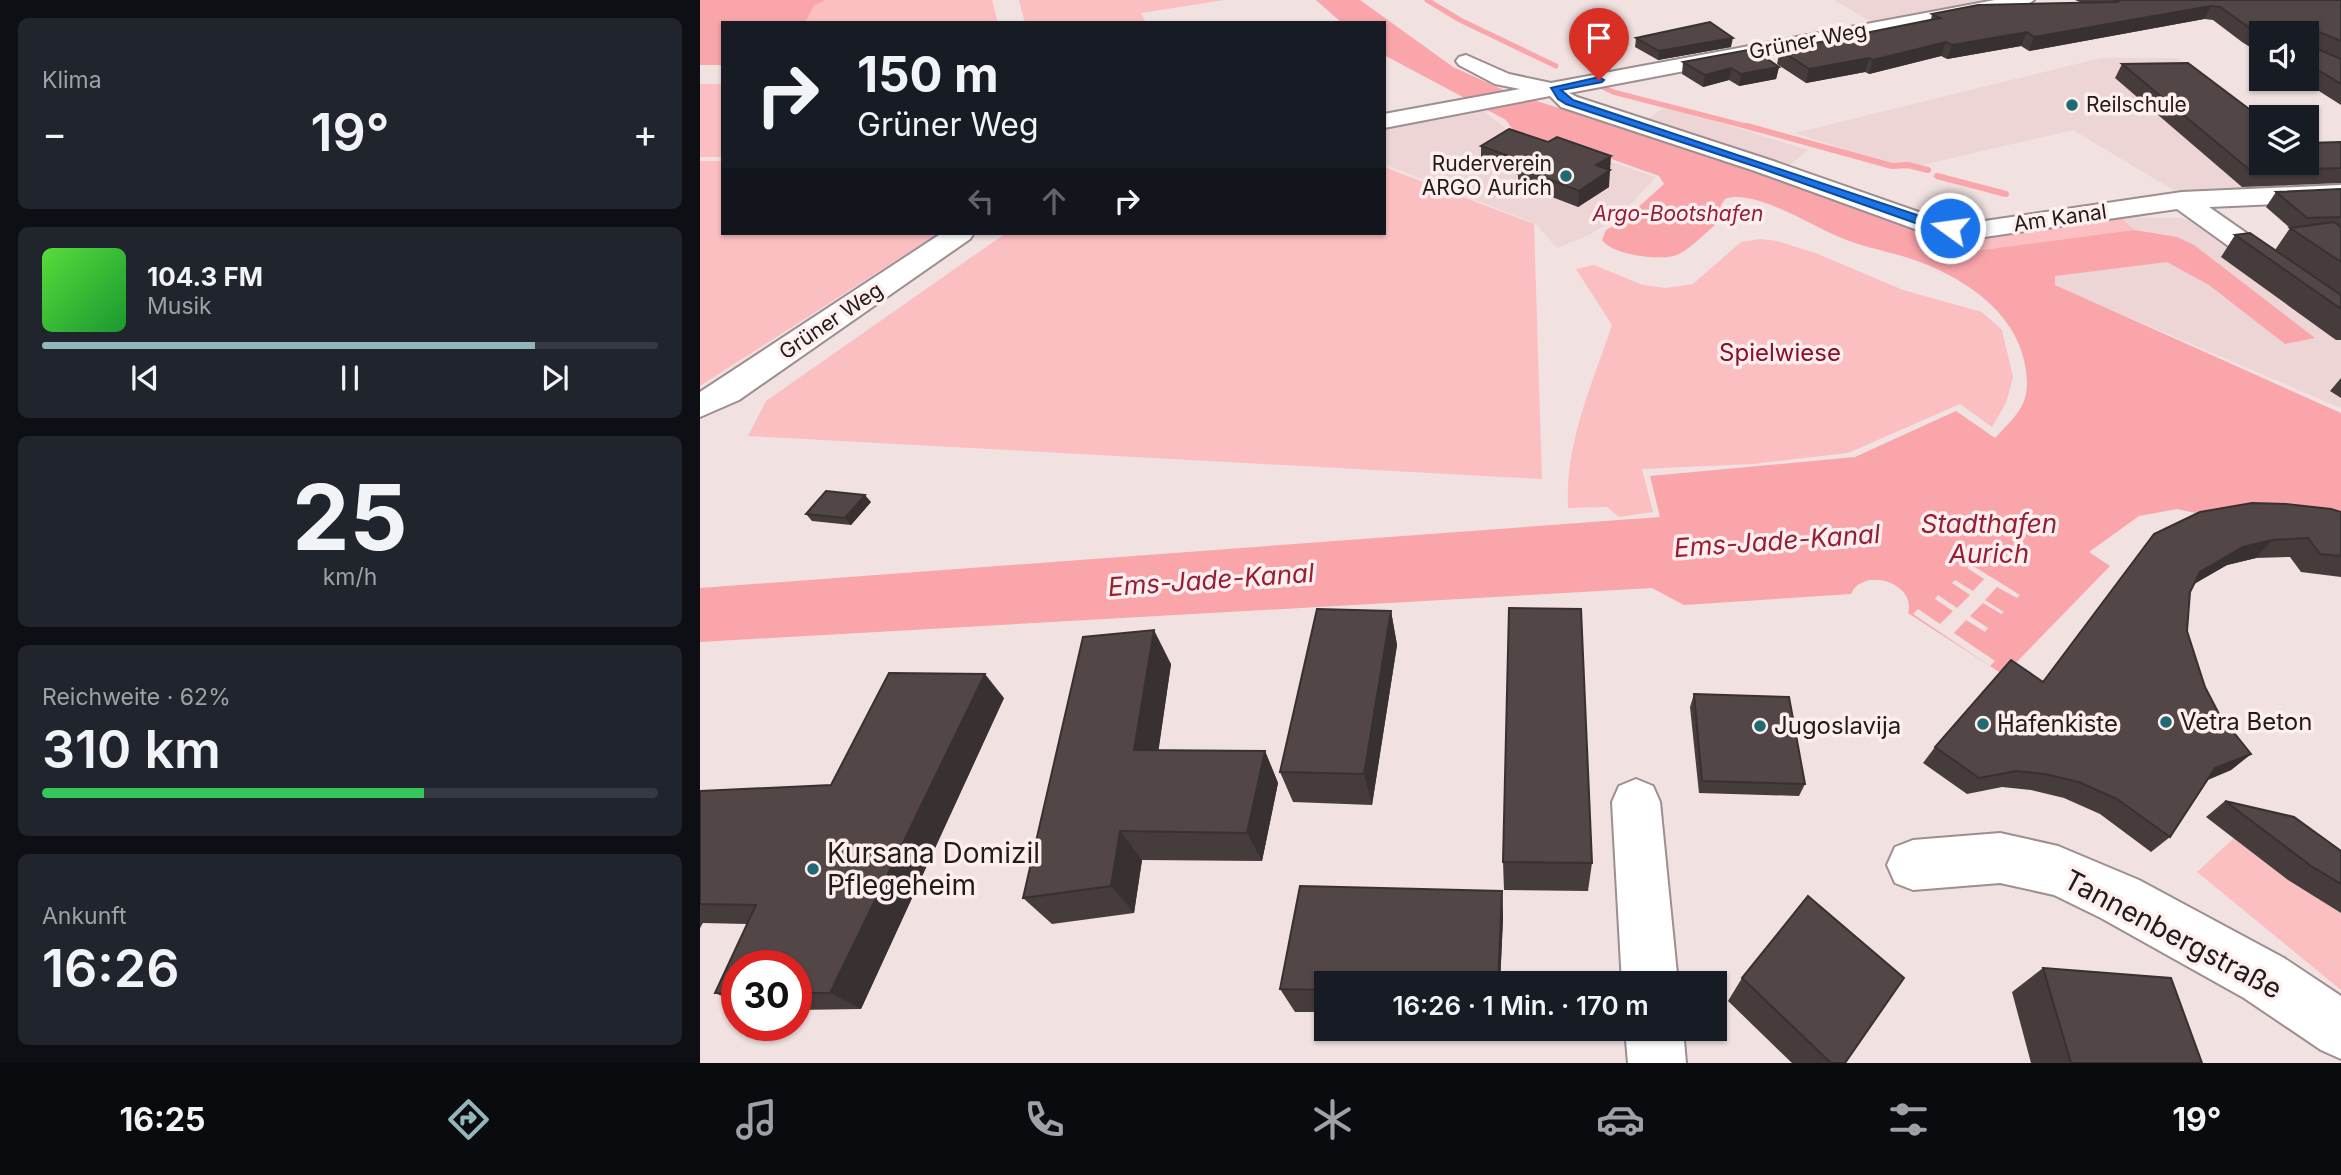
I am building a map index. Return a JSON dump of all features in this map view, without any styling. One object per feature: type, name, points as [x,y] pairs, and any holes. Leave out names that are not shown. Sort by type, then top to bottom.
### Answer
[{"type":"street","name":"Grüner Weg","points":[[1386,121],[2025,0]]},
{"type":"street","name":"Am Kanal","points":[[1466,61],[1503,79],[1545,91],[1569,102],[1728,153],[1925,223],[1950,228],[1971,231],[2182,200],[2341,193]]},
{"type":"street","points":[[2182,200],[2341,313]]},
{"type":"street","name":"Grüner Weg","points":[[700,406],[727,392],[957,235]]},
{"type":"street","points":[[1636,802],[1649,971]]},
{"type":"street","name":"Tannenbergstraße","points":[[1913,865],[2000,858],[2058,871],[2120,899],[2264,978],[2341,1030]]},
{"type":"street","points":[[1655,1041],[1657,1063]]},
{"type":"shaded area","points":[[1834,0],[1997,0],[1875,24]]},
{"type":"shaded area","name":"Reilschule","points":[[2101,58],[2177,58],[2249,117],[2249,175],[2311,175],[2327,190],[2180,194],[2073,130],[1905,169],[1795,133]]},
{"type":"shaded area","points":[[1667,106],[1808,150],[1786,168],[1643,122]]},
{"type":"shaded area","points":[[1481,109],[1513,134],[1562,146],[1656,177],[1619,216],[1591,234],[1557,248],[1536,224],[1386,165],[1386,128]]},
{"type":"shaded area","points":[[2120,217],[2180,218],[2206,225],[2341,320],[2341,408],[2065,290],[1977,240]]},
{"type":"green space","points":[[826,0],[992,0],[997,21],[806,21],[814,6]]},
{"type":"green space","points":[[1019,0],[1224,0],[1141,13],[1145,21],[1024,21]]},
{"type":"green space","points":[[700,84],[721,84],[721,157],[700,157]]},
{"type":"green space","points":[[700,161],[721,161],[721,235],[936,235],[700,386]]},
{"type":"green space","points":[[1386,168],[1534,224],[1542,479],[748,436],[766,401],[1003,235],[1386,235]]},
{"type":"green space","points":[[2117,214],[2134,230],[1982,250],[1951,243],[1925,226]]},
{"type":"green space","name":"Spielwiese","points":[[1760,239],[1777,241],[1818,254],[1903,290],[1982,312],[2002,330],[2013,377],[2006,403],[1992,427],[1960,404],[1848,453],[1753,464],[1642,469],[1653,512],[1619,517],[1607,507],[1568,508],[1568,483],[1575,437],[1612,325],[1576,269],[1594,265],[1643,285],[1666,288],[1693,284],[1741,242]]},
{"type":"green space","points":[[2234,838],[2288,880],[2341,913],[2341,990],[2197,872]]},
{"type":"water","points":[[700,0],[826,0],[814,6],[806,21],[721,21],[721,65],[700,65]]},
{"type":"water","name":"Stadthafen Aurich","points":[[1316,0],[1360,0],[1453,67],[1508,92],[1732,163],[1968,249],[1982,250],[2134,230],[2177,237],[2194,245],[2315,338],[2285,344],[2209,285],[2167,262],[2055,276],[2055,285],[2341,413],[2341,534],[2237,522],[2177,509],[2139,516],[2089,552],[2110,566],[2004,675],[1908,613],[1909,602],[1905,593],[1897,586],[1877,580],[1866,581],[1857,586],[1851,594],[1684,605],[1652,588],[700,642],[700,588],[1660,517],[1650,476],[1855,457],[1956,411],[1995,438],[2023,404],[2027,386],[2024,360],[2018,342],[2009,326],[1985,299],[1954,278],[1920,262],[1839,237],[1766,203],[1737,197],[1725,199],[1721,205],[1721,220],[1679,254],[1650,257],[1616,250],[1602,240],[1606,230],[1623,221],[1664,184],[1659,176],[1564,142],[1536,140],[1515,133],[1506,120],[1386,56],[1386,21],[1340,21]]},
{"type":"pier","points":[[1970,564],[2020,595],[2017,598],[1997,587],[1985,600],[2004,612],[2001,614],[1983,603],[1970,616],[1988,628],[1985,632],[1966,620],[1954,633],[1995,661],[1990,666],[1913,614],[1918,609],[1940,624],[1953,611],[1935,599],[1938,595],[1957,608],[1970,595],[1952,583],[1955,580],[1973,591],[1984,579],[1967,568]]},
{"type":"building","points":[[2113,0],[2341,0],[2341,41],[2319,32],[2319,21],[2249,21],[2249,28],[2220,7],[2211,6],[2034,37],[2027,32],[1952,45],[1946,42],[1873,60],[1869,58],[1809,69],[1780,50],[1940,18],[1932,14],[1978,5],[2119,2]]},
{"type":"building","points":[[1710,22],[1733,38],[1659,51],[1636,38]]},
{"type":"building","points":[[1753,49],[1779,67],[1741,74],[1731,68],[1705,75],[1683,62]]},
{"type":"building","points":[[2319,50],[2341,59],[2341,84],[2319,71]]},
{"type":"building","points":[[2188,63],[2249,109],[2249,169],[2122,64]]},
{"type":"building","points":[[1509,129],[1548,142],[1557,137],[1611,156],[1596,165],[1610,170],[1579,191],[1518,167],[1526,162],[1481,146]]},
{"type":"building","points":[[2341,142],[2341,168],[2319,169],[2319,143]]},
{"type":"building","points":[[2341,189],[2341,217],[2307,218],[2276,192]]},
{"type":"building","points":[[2334,222],[2341,227],[2341,262],[2290,228]]},
{"type":"building","points":[[2250,233],[2341,295],[2341,309],[2235,235]]},
{"type":"building","points":[[826,491],[865,495],[845,518],[806,514]]},
{"type":"building","points":[[2252,503],[2286,504],[2341,512],[2341,556],[2320,554],[2308,538],[2272,540],[2243,547],[2200,572],[2190,592],[2187,631],[2205,687],[2219,714],[2251,754],[2215,768],[2170,837],[2117,799],[2079,782],[2016,771],[1979,778],[1935,747],[2011,660],[2043,682],[2154,534],[2200,512]]},
{"type":"building","points":[[1509,608],[1581,609],[1592,863],[1503,862]]},
{"type":"building","points":[[1317,609],[1391,611],[1364,774],[1280,772]]},
{"type":"building","points":[[1154,630],[1134,750],[1265,751],[1247,833],[1120,831],[1111,886],[1023,898],[1083,637]]},
{"type":"building","name":"Kursana Domizil Pflegeheim","points":[[889,673],[985,674],[830,993],[812,993],[812,950],[735,950],[756,905],[700,904],[700,791],[831,785]]},
{"type":"building","points":[[1694,694],[1789,697],[1805,784],[1702,781]]},
{"type":"building","points":[[2225,801],[2294,817],[2341,851],[2341,884],[2311,866]]},
{"type":"building","points":[[1300,886],[1502,891],[1499,971],[1314,971],[1314,990],[1280,989]]},
{"type":"building","points":[[1808,896],[1904,978],[1845,1063],[1831,1063],[1742,978]]},
{"type":"building","points":[[2043,968],[2171,978],[2202,1063],[2071,1063]]},
{"type":"building","name":"Kursana Domizil Pflegeheim","points":[[721,980],[721,993],[715,993]]},
{"type":"waterway","points":[[1427,0],[1460,20],[1556,66]]},
{"type":"waterway","points":[[1601,86],[1613,92],[1753,128]]},
{"type":"waterway","points":[[1747,126],[1892,166],[1908,165],[1928,170]]},
{"type":"waterway","points":[[1937,176],[2006,194]]},
{"type":"place","name":"Reilschule","points":[[2072,105]]},
{"type":"place","name":"Ruderverein ARGO Aurich","points":[[1566,176]]},
{"type":"place","name":"Vetra Beton","points":[[2166,722]]},
{"type":"place","name":"Hafenkiste","points":[[1983,724]]},
{"type":"place","name":"Jugoslavija","points":[[1760,726]]},
{"type":"place","name":"Kursana Domizil Pflegeheim","points":[[813,869]]},
{"type":"route","points":[[1599,80],[1556,88],[1561,97],[1569,102],[1764,166],[1925,223],[1950,228]]},
{"type":"water label","name":"Argo-Bootshafen","points":[[1678,214]]},
{"type":"water label","name":"Ems-Jade-Kanal","points":[[1777,541]]},
{"type":"water label","name":"Ems-Jade-Kanal","points":[[1211,580]]}]
